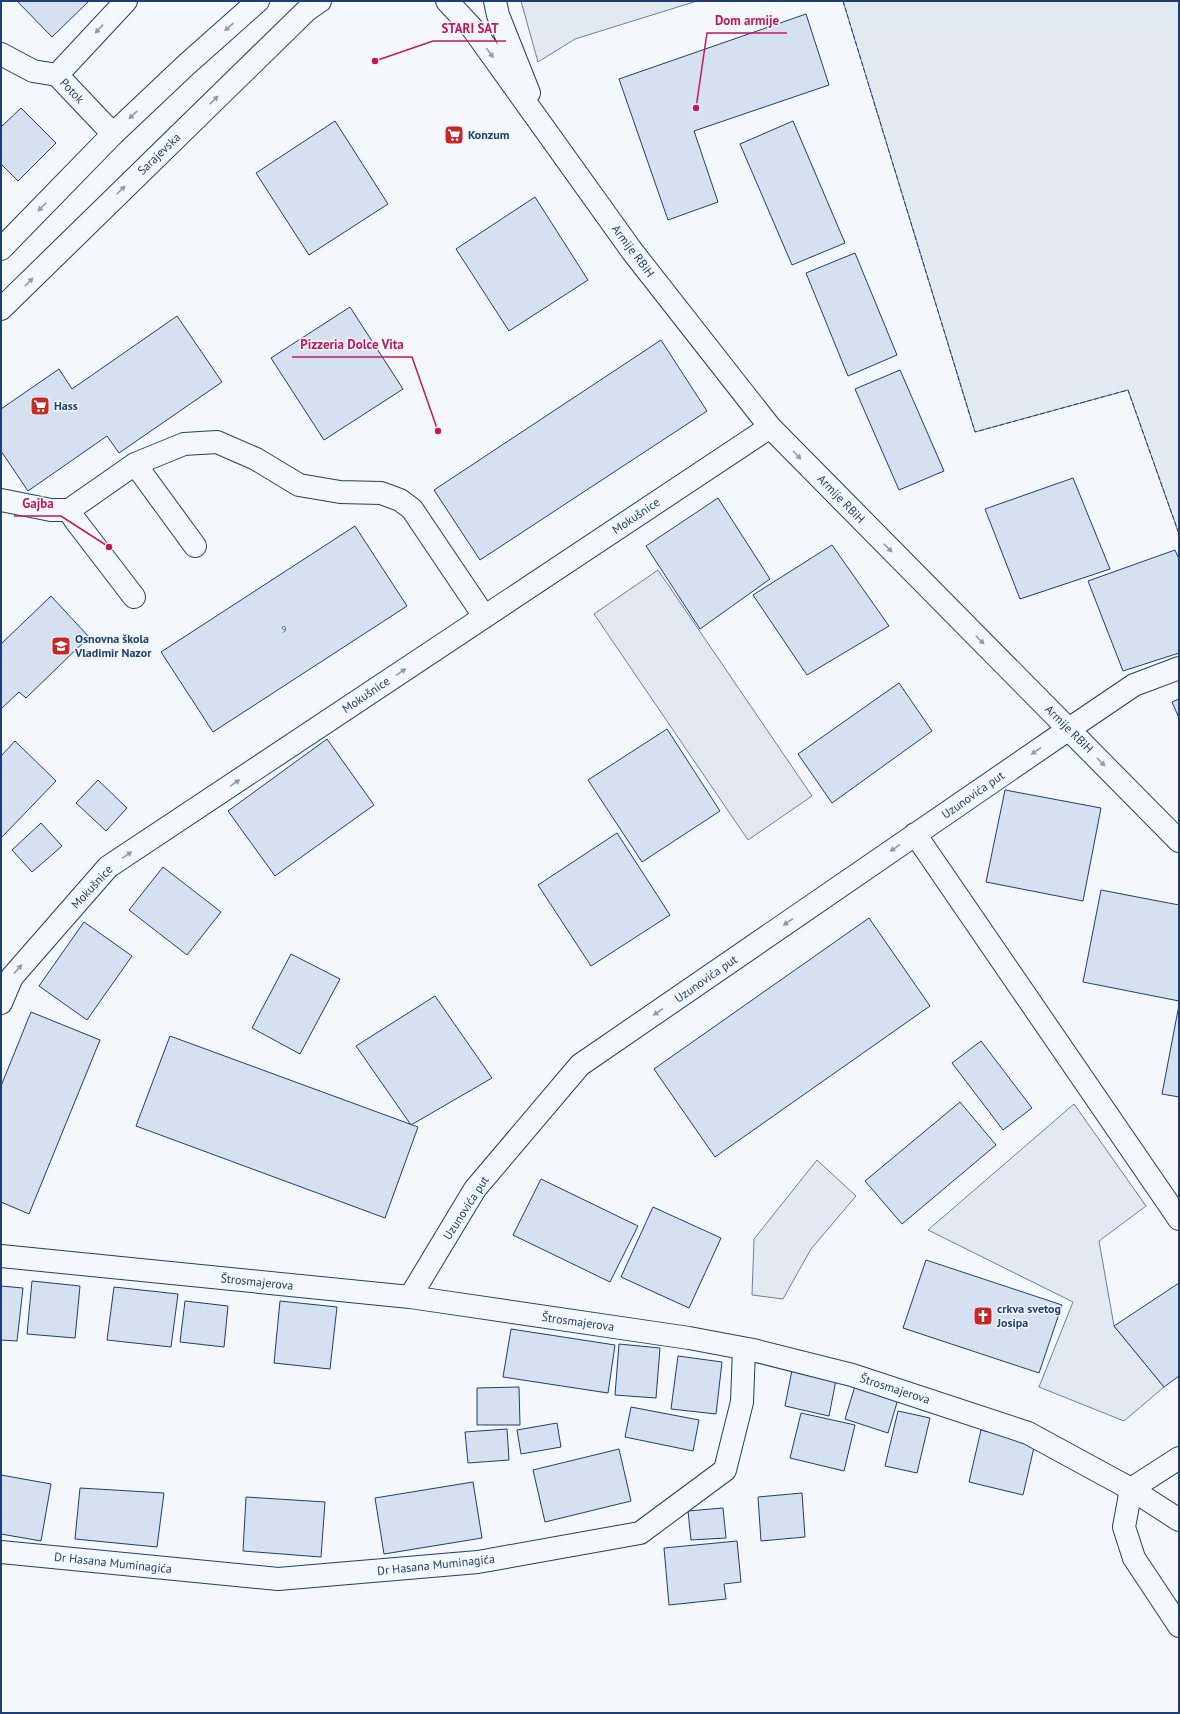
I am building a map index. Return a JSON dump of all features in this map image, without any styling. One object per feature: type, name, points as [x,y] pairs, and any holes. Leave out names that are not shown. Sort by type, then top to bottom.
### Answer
[{"type":"street","points":[[57,75],[126,1]]},
{"type":"street","points":[[1,249],[113,134],[186,65],[258,1]]},
{"type":"street","name":"Sarajevska","points":[[1,309],[167,145],[307,10],[320,1]]},
{"type":"street","name":"Armije RBiH","points":[[448,1],[473,29],[632,250],[770,427],[1179,840]]},
{"type":"street","name":"Armije RBiH","points":[[495,1],[498,15],[542,124]]},
{"type":"street","name":"Potok","points":[[1,54],[33,71],[57,75],[113,134]]},
{"type":"street","name":"Mokušnice","points":[[1,1003],[12,977],[108,867],[770,427]]},
{"type":"street","points":[[1,500],[51,510],[69,510],[135,464],[184,444],[217,442],[256,459],[299,485],[340,492],[381,493],[400,500],[412,510],[484,616]]},
{"type":"street","points":[[135,464],[195,546]]},
{"type":"street","points":[[69,510],[134,597]]},
{"type":"street","name":"Uzunovića put","points":[[410,1297],[475,1189],[580,1065],[1134,685],[1179,668]]},
{"type":"street","points":[[915,834],[1179,1219]]},
{"type":"street","name":"Štrosmajerova","points":[[1,1256],[410,1297],[689,1338],[744,1349],[852,1375],[1028,1433],[1131,1489],[1179,1520]]},
{"type":"street","name":"Dr Hasana Muminagića","points":[[1,1552],[278,1579],[478,1562],[640,1533],[725,1470],[742,1402],[744,1349]]},
{"type":"street","points":[[1179,1458],[1131,1489],[1124,1527],[1134,1558],[1179,1626]]},
{"type":"shaded area","points":[[521,1],[697,1],[575,39],[538,62]]},
{"type":"shaded area","points":[[843,1],[1179,1],[1179,534],[1128,390],[975,432]]},
{"type":"shaded area","points":[[658,570],[812,796],[748,840],[594,614]]},
{"type":"shaded area","points":[[1074,1104],[1146,1206],[1099,1241],[1114,1326],[1164,1387],[1124,1421],[1039,1387],[1073,1302],[928,1230]]},
{"type":"shaded area","points":[[817,1160],[856,1196],[811,1249],[783,1299],[752,1295],[754,1239]]},
{"type":"building","points":[[17,1],[89,1],[52,37]]},
{"type":"building","points":[[806,14],[829,85],[694,131],[718,202],[668,220],[619,79]]},
{"type":"building","points":[[21,108],[56,143],[18,181],[1,164],[1,127]]},
{"type":"building","points":[[335,121],[388,204],[309,255],[256,173]]},
{"type":"building","points":[[793,121],[845,243],[792,265],[740,144]]},
{"type":"building","points":[[535,197],[588,280],[509,331],[456,249]]},
{"type":"building","points":[[855,253],[897,355],[848,376],[806,273]]},
{"type":"building","points":[[350,307],[403,389],[324,440],[271,358]]},
{"type":"building","points":[[177,316],[222,382],[119,453],[107,436],[28,491],[1,451],[1,409],[59,369],[72,389]]},
{"type":"building","points":[[661,340],[707,411],[480,560],[434,490]]},
{"type":"building","points":[[900,370],[944,471],[899,490],[855,389]]},
{"type":"building","points":[[1073,478],[1110,569],[1020,599],[985,509]]},
{"type":"building","points":[[718,498],[770,579],[700,629],[646,546]]},
{"type":"building","points":[[355,526],[407,606],[213,732],[161,652]]},
{"type":"building","points":[[832,545],[889,626],[807,675],[753,595]]},
{"type":"building","points":[[1175,550],[1179,559],[1179,653],[1123,671],[1088,581]]},
{"type":"building","points":[[51,596],[89,637],[26,698],[19,692],[1,709],[1,644]]},
{"type":"building","points":[[899,683],[932,731],[832,803],[798,754]]},
{"type":"building","points":[[1179,699],[1179,718],[1172,702]]},
{"type":"building","points":[[667,729],[720,811],[642,862],[588,780]]},
{"type":"building","points":[[327,739],[374,805],[275,876],[228,811]]},
{"type":"building","points":[[15,741],[56,781],[1,838],[1,756]]},
{"type":"building","points":[[98,780],[127,808],[106,831],[76,803]]},
{"type":"building","points":[[1005,790],[1101,808],[1083,901],[986,882]]},
{"type":"building","points":[[41,823],[62,846],[32,872],[12,850]]},
{"type":"building","points":[[617,833],[670,915],[591,966],[538,885]]},
{"type":"building","points":[[163,867],[221,912],[187,955],[129,910]]},
{"type":"building","points":[[1101,890],[1179,905],[1179,1001],[1083,982]]},
{"type":"building","points":[[869,918],[930,1006],[715,1157],[654,1069]]},
{"type":"building","points":[[84,922],[132,956],[87,1020],[39,986]]},
{"type":"building","points":[[291,954],[340,979],[300,1054],[252,1028]]},
{"type":"building","points":[[435,996],[492,1078],[411,1125],[356,1046]]},
{"type":"building","points":[[1179,1005],[1179,1097],[1162,1094]]},
{"type":"building","points":[[31,1012],[100,1040],[29,1214],[1,1202],[1,1086]]},
{"type":"building","points":[[170,1036],[418,1127],[385,1218],[136,1126]]},
{"type":"building","points":[[981,1041],[1032,1108],[1003,1130],[952,1063]]},
{"type":"building","points":[[960,1102],[996,1145],[902,1224],[865,1181]]},
{"type":"building","points":[[541,1179],[638,1226],[610,1282],[513,1235]]},
{"type":"building","points":[[653,1207],[721,1238],[689,1308],[621,1277]]},
{"type":"building","name":"crkva svetog Josipa","points":[[926,1260],[1062,1305],[1039,1373],[903,1328]]},
{"type":"building","points":[[32,1281],[80,1286],[75,1338],[27,1334]]},
{"type":"building","points":[[1179,1283],[1179,1376],[1164,1387],[1114,1326]]},
{"type":"building","points":[[1,1286],[23,1288],[17,1341],[1,1340]]},
{"type":"building","points":[[114,1287],[178,1294],[171,1347],[107,1340]]},
{"type":"building","points":[[185,1301],[228,1306],[224,1347],[180,1342]]},
{"type":"building","points":[[280,1301],[337,1307],[330,1369],[274,1363]]},
{"type":"building","points":[[511,1329],[615,1345],[608,1393],[503,1377]]},
{"type":"building","points":[[619,1344],[660,1348],[656,1398],[615,1395]]},
{"type":"building","points":[[678,1356],[722,1362],[716,1414],[671,1409]]},
{"type":"building","points":[[792,1370],[836,1380],[829,1416],[785,1406]]},
{"type":"building","points":[[855,1386],[898,1399],[888,1433],[845,1419]]},
{"type":"building","points":[[519,1387],[520,1425],[477,1425],[477,1388]]},
{"type":"building","points":[[631,1407],[699,1420],[693,1451],[625,1437]]},
{"type":"building","points":[[898,1411],[930,1418],[917,1473],[885,1466]]},
{"type":"building","points":[[801,1413],[855,1425],[844,1471],[790,1458]]},
{"type":"building","points":[[557,1423],[561,1447],[521,1454],[517,1430]]},
{"type":"building","points":[[507,1429],[509,1460],[468,1463],[465,1432]]},
{"type":"building","points":[[981,1430],[1035,1443],[1023,1495],[969,1482]]},
{"type":"building","points":[[619,1449],[631,1501],[545,1522],[533,1470]]},
{"type":"building","points":[[1,1475],[51,1484],[41,1541],[1,1534]]},
{"type":"building","points":[[473,1482],[482,1538],[384,1554],[375,1498]]},
{"type":"building","points":[[80,1488],[164,1493],[157,1547],[75,1539]]},
{"type":"building","points":[[802,1493],[805,1537],[761,1541],[758,1497]]},
{"type":"building","points":[[246,1497],[325,1502],[321,1557],[243,1551]]},
{"type":"building","points":[[723,1508],[726,1538],[691,1540],[688,1511]]},
{"type":"building","points":[[737,1541],[741,1582],[724,1584],[726,1599],[669,1605],[664,1548]]},
{"type":"fence","points":[[843,1],[975,432],[1128,390],[1179,534]]},
{"type":"place","name":"STARI SAT","points":[[375,61]]},
{"type":"place","name":"Dom armije","points":[[696,108]]},
{"type":"place","name":"Konzum","points":[[454,135]]},
{"type":"place","name":"Hass","points":[[40,406]]},
{"type":"place","name":"Pizzeria Dolce Vita","points":[[438,431]]},
{"type":"place","name":"Gajba","points":[[109,547]]},
{"type":"place","name":"Osnovna škola Vladimir Nazor","points":[[61,646]]},
{"type":"place","name":"crkva svetog Josipa","points":[[983,1316]]}]
